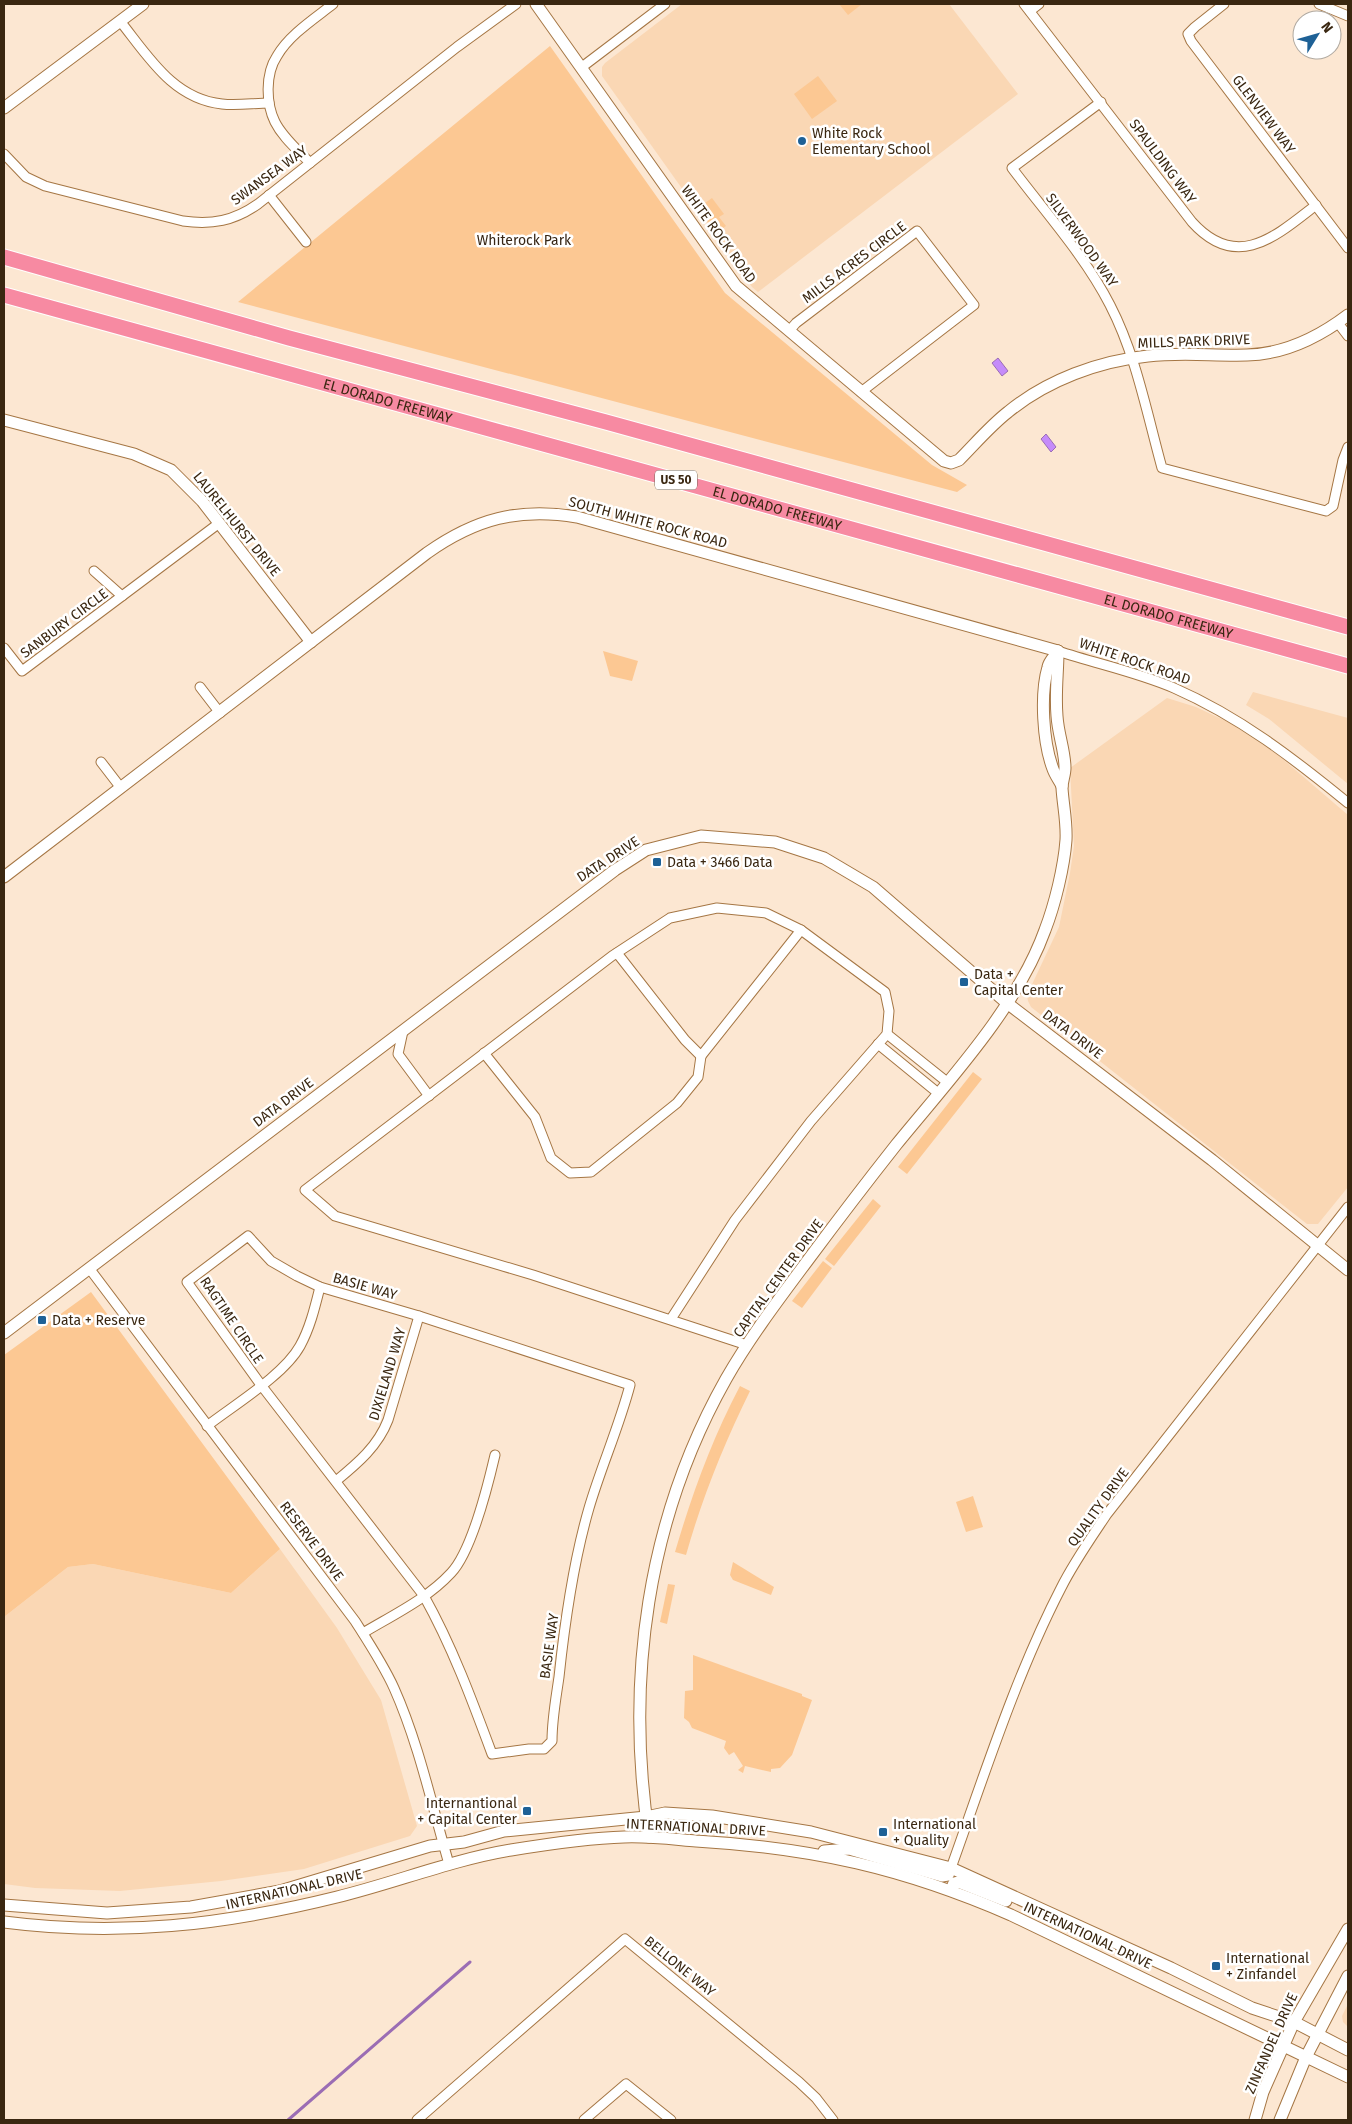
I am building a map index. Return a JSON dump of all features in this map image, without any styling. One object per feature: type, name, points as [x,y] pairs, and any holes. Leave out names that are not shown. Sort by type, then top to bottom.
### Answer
[{"type":"highway","points":[[4,257],[299,340],[606,422],[1348,627]]},
{"type":"highway","name":"EL DORADO FREEWAY","points":[[4,295],[1348,666]]},
{"type":"street","points":[[4,108],[143,4]]},
{"type":"street","points":[[310,163],[275,122],[269,103],[268,86],[276,56],[290,40],[333,4]]},
{"type":"street","name":"SWANSEA WAY","points":[[4,154],[18,170],[35,182],[184,221],[206,224],[225,221],[250,210],[457,47],[516,4]]},
{"type":"street","name":"WHITE ROCK ROAD","points":[[536,4],[736,286],[944,461]]},
{"type":"street","points":[[582,67],[665,4]]},
{"type":"street","points":[[1027,7],[1039,4]]},
{"type":"street","name":"GLENVIEW WAY","points":[[1224,4],[1188,34],[1191,42],[1348,248]]},
{"type":"street","points":[[1319,4],[1348,16]]},
{"type":"street","name":"SPAULDING WAY","points":[[1027,7],[1199,230],[1217,242],[1238,246],[1259,244],[1277,234],[1316,206]]},
{"type":"street","points":[[120,21],[166,78],[186,93],[224,105],[269,103]]},
{"type":"street","name":"SILVERWOOD WAY","points":[[1101,102],[1012,168],[1101,288],[1123,333],[1132,358],[1162,468],[1326,511],[1333,506],[1342,460],[1348,447]]},
{"type":"street","points":[[269,195],[306,242]]},
{"type":"street","name":"MILLS ACRES CIRCLE","points":[[789,331],[796,323],[917,231],[974,305],[861,392]]},
{"type":"street","name":"MILLS PARK DRIVE","points":[[944,461],[951,463],[959,460],[1009,411],[1042,390],[1078,372],[1132,358],[1163,354],[1249,355],[1270,352],[1309,340],[1348,315]]},
{"type":"street","points":[[1338,323],[1348,336]]},
{"type":"street","name":"LAURELHURST DRIVE","points":[[4,420],[134,454],[171,470],[194,492],[311,642]]},
{"type":"street","name":"SOUTH WHITE ROCK ROAD","points":[[4,877],[445,540],[468,528],[497,518],[540,513],[577,517],[1058,651]]},
{"type":"street","name":"SANBURY CIRCLE","points":[[4,648],[22,671],[218,524]]},
{"type":"street","name":"SANBURY CIRCLE","points":[[94,571],[122,596]]},
{"type":"street","name":"WHITE ROCK ROAD","points":[[1058,651],[1138,675],[1173,688],[1202,702],[1273,743],[1348,803]]},
{"type":"street","name":"CAPITAL CENTER DRIVE","points":[[649,1837],[641,1776],[638,1704],[644,1632],[656,1560],[689,1455],[709,1411],[747,1345],[769,1312],[1007,1003],[1045,931],[1052,909],[1066,842],[1062,786],[1066,770],[1057,717],[1058,651]]},
{"type":"street","points":[[200,687],[220,713]]},
{"type":"street","points":[[101,762],[121,788]]},
{"type":"street","name":"DATA DRIVE","points":[[4,1333],[615,870],[646,850],[701,836],[775,842],[824,858],[873,887],[1007,1003],[1212,1160],[1348,1270]]},
{"type":"street","points":[[671,1319],[735,1220],[811,1121],[887,1034],[889,1011],[885,992],[801,930],[766,913],[717,908],[670,918],[617,953],[306,1190],[335,1216],[533,1275],[747,1345]]},
{"type":"street","points":[[484,1053],[535,1117],[551,1158],[570,1173],[591,1172],[676,1103],[698,1077],[701,1056],[801,930]]},
{"type":"street","points":[[617,953],[685,1040],[701,1056]]},
{"type":"street","points":[[403,1031],[398,1054],[429,1096]]},
{"type":"street","points":[[887,1034],[947,1082]]},
{"type":"street","points":[[878,1044],[938,1093]]},
{"type":"street","name":"QUALITY DRIVE","points":[[951,1868],[1029,1658],[1043,1625],[1075,1564],[1107,1514],[1348,1207]]},
{"type":"street","name":"RAGTIME CIRCLE","points":[[261,1385],[187,1282],[248,1236],[271,1261],[296,1276],[320,1287]]},
{"type":"street","name":"RESERVE DRIVE","points":[[90,1268],[363,1633],[381,1662],[404,1713],[449,1864]]},
{"type":"street","points":[[207,1426],[286,1364],[300,1347],[320,1287]]},
{"type":"street","name":"BASIE WAY","points":[[261,1385],[424,1596],[441,1626],[492,1754],[528,1749],[544,1750],[552,1741],[552,1723],[564,1629],[580,1544],[589,1508],[624,1411],[630,1385],[419,1316],[320,1287]]},
{"type":"street","name":"DIXIELAND WAY","points":[[336,1481],[355,1466],[382,1436],[419,1316]]},
{"type":"street","points":[[363,1633],[424,1596],[451,1573],[465,1551],[495,1455]]},
{"type":"street","name":"INTERNATIONAL DRIVE","points":[[4,1905],[107,1913],[191,1908],[280,1891],[430,1846],[464,1842],[504,1831],[646,1817],[665,1813],[712,1816],[811,1832],[951,1868],[1056,1915],[1252,2008],[1294,2022],[1348,2050]]},
{"type":"street","name":"INTERNATIONAL DRIVE","points":[[4,1922],[69,1928],[108,1929],[197,1925],[339,1897],[449,1864],[510,1850],[600,1839],[649,1837],[761,1845],[809,1852],[892,1871],[951,1890],[1011,1915],[1348,2077]]},
{"type":"street","points":[[809,1852],[849,1849],[944,1876],[948,1875],[951,1868]]},
{"type":"street","points":[[951,1890],[954,1883],[961,1883],[1014,1904],[1056,1915]]},
{"type":"street","name":"ZINFANDEL DRIVE","points":[[1255,2120],[1263,2092],[1285,2047],[1294,2022],[1348,1929]]},
{"type":"street","name":"BELLONE WAY","points":[[417,2120],[625,1939],[799,2082],[816,2098],[833,2120]]},
{"type":"street","points":[[1280,2120],[1316,2034],[1348,1976]]},
{"type":"street","points":[[584,2120],[626,2084],[671,2120]]},
{"type":"shaded area","name":"White Rock Elementary School","points":[[682,4],[949,4],[1018,94],[758,292],[752,287],[602,76],[602,67],[605,63]]},
{"type":"shaded area","points":[[998,358],[1008,371],[1002,376],[992,363]]},
{"type":"shaded area","points":[[1046,434],[1056,447],[1051,452],[1041,439]]},
{"type":"shaded area","points":[[1253,692],[1348,718],[1348,784],[1269,719],[1246,705]]},
{"type":"shaded area","points":[[1167,698],[1196,707],[1230,723],[1278,755],[1348,815],[1348,1187],[1318,1224],[1307,1224],[1031,1007],[1028,1001],[1027,995],[1059,927],[1070,873],[1074,846],[1070,768]]},
{"type":"shaded area","points":[[280,1549],[337,1628],[381,1700],[417,1826],[410,1836],[304,1869],[221,1881],[120,1891],[35,1888],[4,1884],[4,1617],[68,1567],[93,1564],[231,1593]]},
{"type":"shaded area","points":[[1348,2004],[1348,2027],[1343,2022],[1342,2016]]},
{"type":"green space","points":[[839,4],[862,4],[848,15]]},
{"type":"green space","name":"Whiterock Park","points":[[550,46],[725,293],[932,465],[967,485],[957,492],[238,302]]},
{"type":"green space","points":[[818,76],[837,101],[812,119],[794,94]]},
{"type":"green space","points":[[712,198],[724,214],[719,217],[726,226],[716,233],[698,208]]},
{"type":"green space","points":[[603,651],[638,661],[632,681],[610,676]]},
{"type":"green space","points":[[973,1072],[982,1079],[907,1174],[898,1167]]},
{"type":"green space","points":[[873,1199],[881,1206],[834,1266],[825,1259]]},
{"type":"green space","points":[[823,1261],[832,1268],[802,1308],[792,1301]]},
{"type":"green space","points":[[91,1292],[280,1549],[231,1593],[93,1564],[68,1567],[4,1617],[4,1355]]},
{"type":"green space","points":[[740,1386],[750,1391],[714,1472],[686,1555],[675,1552],[703,1467],[720,1426]]},
{"type":"green space","points":[[973,1496],[983,1527],[966,1532],[956,1502]]},
{"type":"green space","points":[[733,1562],[774,1587],[771,1595],[733,1580],[730,1575]]},
{"type":"green space","points":[[668,1584],[675,1585],[667,1624],[660,1622]]},
{"type":"green space","points":[[693,1655],[802,1694],[802,1696],[812,1700],[792,1755],[780,1768],[771,1769],[771,1772],[745,1766],[743,1773],[738,1770],[743,1766],[734,1752],[729,1755],[724,1748],[726,1741],[692,1728],[684,1718],[685,1691],[693,1690]]},
{"type":"waterway","points":[[288,2120],[470,1962]]},
{"type":"place","name":"White Rock Elementary School","points":[[802,141]]},
{"type":"place","name":"Data + 3466 Data","points":[[657,862]]},
{"type":"place","name":"Data + Capital Center","points":[[964,982]]},
{"type":"place","name":"Data + Reserve","points":[[42,1320]]},
{"type":"place","name":"Internantional + Capital Center","points":[[527,1811]]},
{"type":"place","name":"International + Quality","points":[[883,1832]]},
{"type":"place","name":"International + Zinfandel","points":[[1216,1966]]}]
